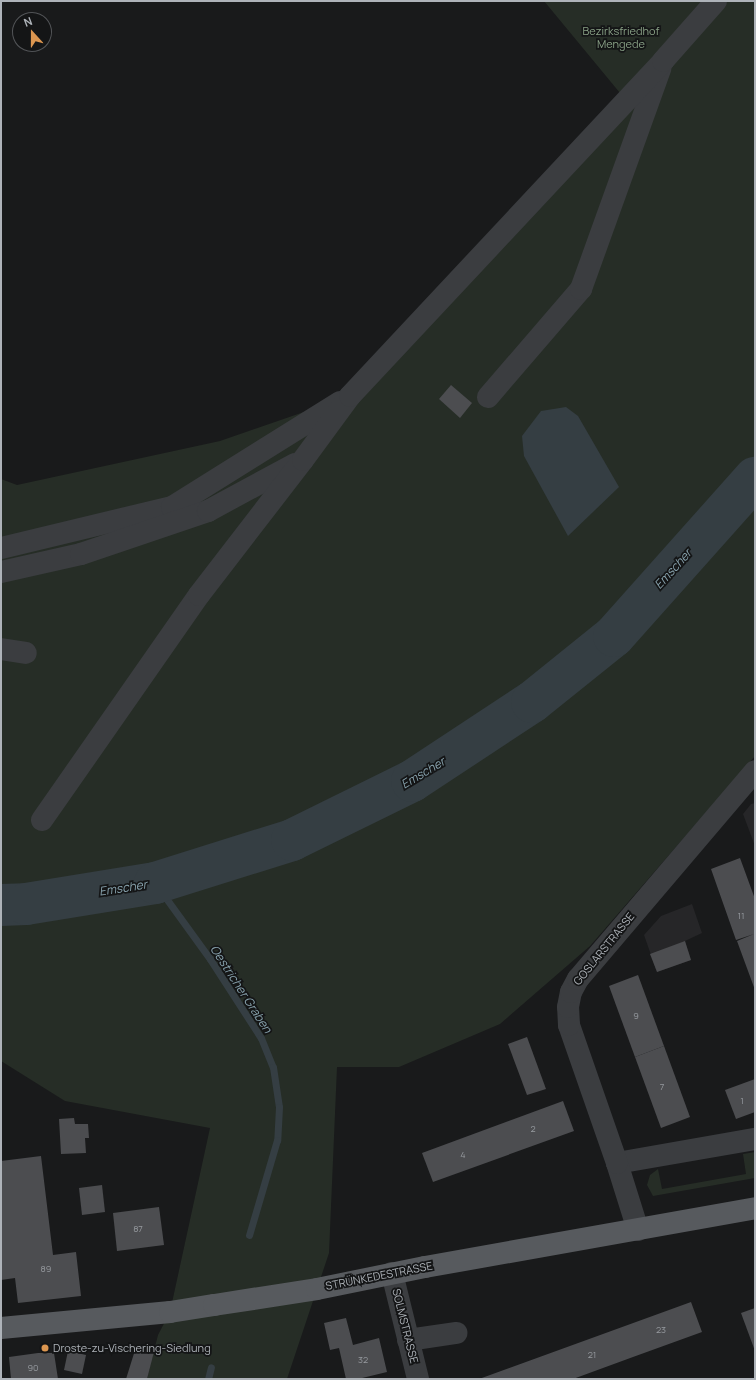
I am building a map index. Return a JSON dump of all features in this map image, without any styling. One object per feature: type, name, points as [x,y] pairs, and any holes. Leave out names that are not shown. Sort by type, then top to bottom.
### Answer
[{"type":"main road","name":"STRÜNKEDESTRASSE","points":[[1,1328],[170,1312],[317,1288],[392,1273],[755,1208]]},
{"type":"street","points":[[42,820],[199,596],[350,396],[663,61],[716,1]]},
{"type":"street","points":[[488,397],[581,289],[663,61]]},
{"type":"street","points":[[1,548],[172,506],[350,396]]},
{"type":"street","points":[[1,572],[81,554],[208,512],[303,460]]},
{"type":"street","points":[[1,649],[26,653]]},
{"type":"street","name":"GOSLARSTRASSE","points":[[638,1230],[617,1163],[569,1025],[568,1007],[571,992],[578,979],[755,771]]},
{"type":"street","points":[[617,1163],[755,1139]]},
{"type":"street","name":"SOLMSTRASSE","points":[[392,1273],[418,1379]]},
{"type":"street","points":[[408,1340],[456,1333]]},
{"type":"shaded area","points":[[566,407],[578,416],[619,487],[568,536],[524,456],[522,436],[541,411]]},
{"type":"shaded area","points":[[755,803],[755,846],[743,814],[751,804]]},
{"type":"shaded area","points":[[692,904],[702,933],[685,941],[691,960],[657,972],[644,935],[661,916]]},
{"type":"green space","name":"Bezirksfriedhof Mengede","points":[[544,1],[755,1],[755,756],[590,946],[500,1024],[399,1067],[337,1067],[329,1253],[287,1379],[147,1379],[158,1335],[170,1312],[210,1128],[65,1101],[1,1061],[1,479],[17,485],[220,441],[350,396],[620,93]]},
{"type":"green space","points":[[755,1152],[755,1178],[653,1196],[647,1185],[650,1175],[658,1169],[662,1189],[746,1174],[743,1154]]},
{"type":"building","points":[[451,385],[472,403],[460,418],[439,399]]},
{"type":"building","points":[[740,858],[755,899],[755,990],[737,941],[754,934],[736,940],[711,869]]},
{"type":"building","points":[[685,941],[691,960],[657,972],[650,954]]},
{"type":"building","points":[[638,975],[664,1046],[635,1057],[609,986]]},
{"type":"building","points":[[527,1037],[546,1089],[527,1095],[508,1044]]},
{"type":"building","points":[[664,1046],[690,1117],[661,1128],[635,1057]]},
{"type":"building","points":[[755,1079],[755,1112],[736,1119],[725,1090]]},
{"type":"building","points":[[563,1101],[574,1131],[433,1182],[422,1153]]},
{"type":"building","points":[[74,1118],[75,1124],[88,1124],[89,1138],[85,1138],[86,1153],[61,1154],[59,1119]]},
{"type":"building","points":[[41,1156],[53,1255],[76,1252],[81,1296],[18,1303],[15,1278],[1,1280],[1,1161]]},
{"type":"building","points":[[102,1185],[105,1212],[82,1215],[79,1188]]},
{"type":"building","points":[[159,1207],[164,1245],[117,1251],[113,1213]]},
{"type":"building","points":[[691,1302],[702,1332],[573,1379],[479,1379]]},
{"type":"building","points":[[755,1308],[755,1351],[741,1313]]},
{"type":"building","points":[[346,1318],[353,1345],[379,1338],[387,1372],[358,1379],[346,1379],[339,1348],[330,1350],[324,1323]]},
{"type":"building","points":[[136,1347],[154,1352],[147,1379],[126,1379]]},
{"type":"building","points":[[68,1351],[86,1355],[82,1374],[64,1370]]},
{"type":"building","points":[[38,1353],[54,1353],[58,1379],[11,1379],[9,1357]]},
{"type":"waterway","name":"Emscher","points":[[1,905],[26,904],[155,883],[292,840],[412,781],[532,702],[614,636],[755,478]]},
{"type":"waterway","name":"Oestricher Graben","points":[[155,883],[210,959],[261,1038],[273,1067],[279,1107],[277,1140],[249,1235]]},
{"type":"waterway","name":"Oestricher Graben","points":[[208,1379],[211,1367]]},
{"type":"place","name":"Droste-zu-Vischering-Siedlung","points":[[45,1348]]}]
